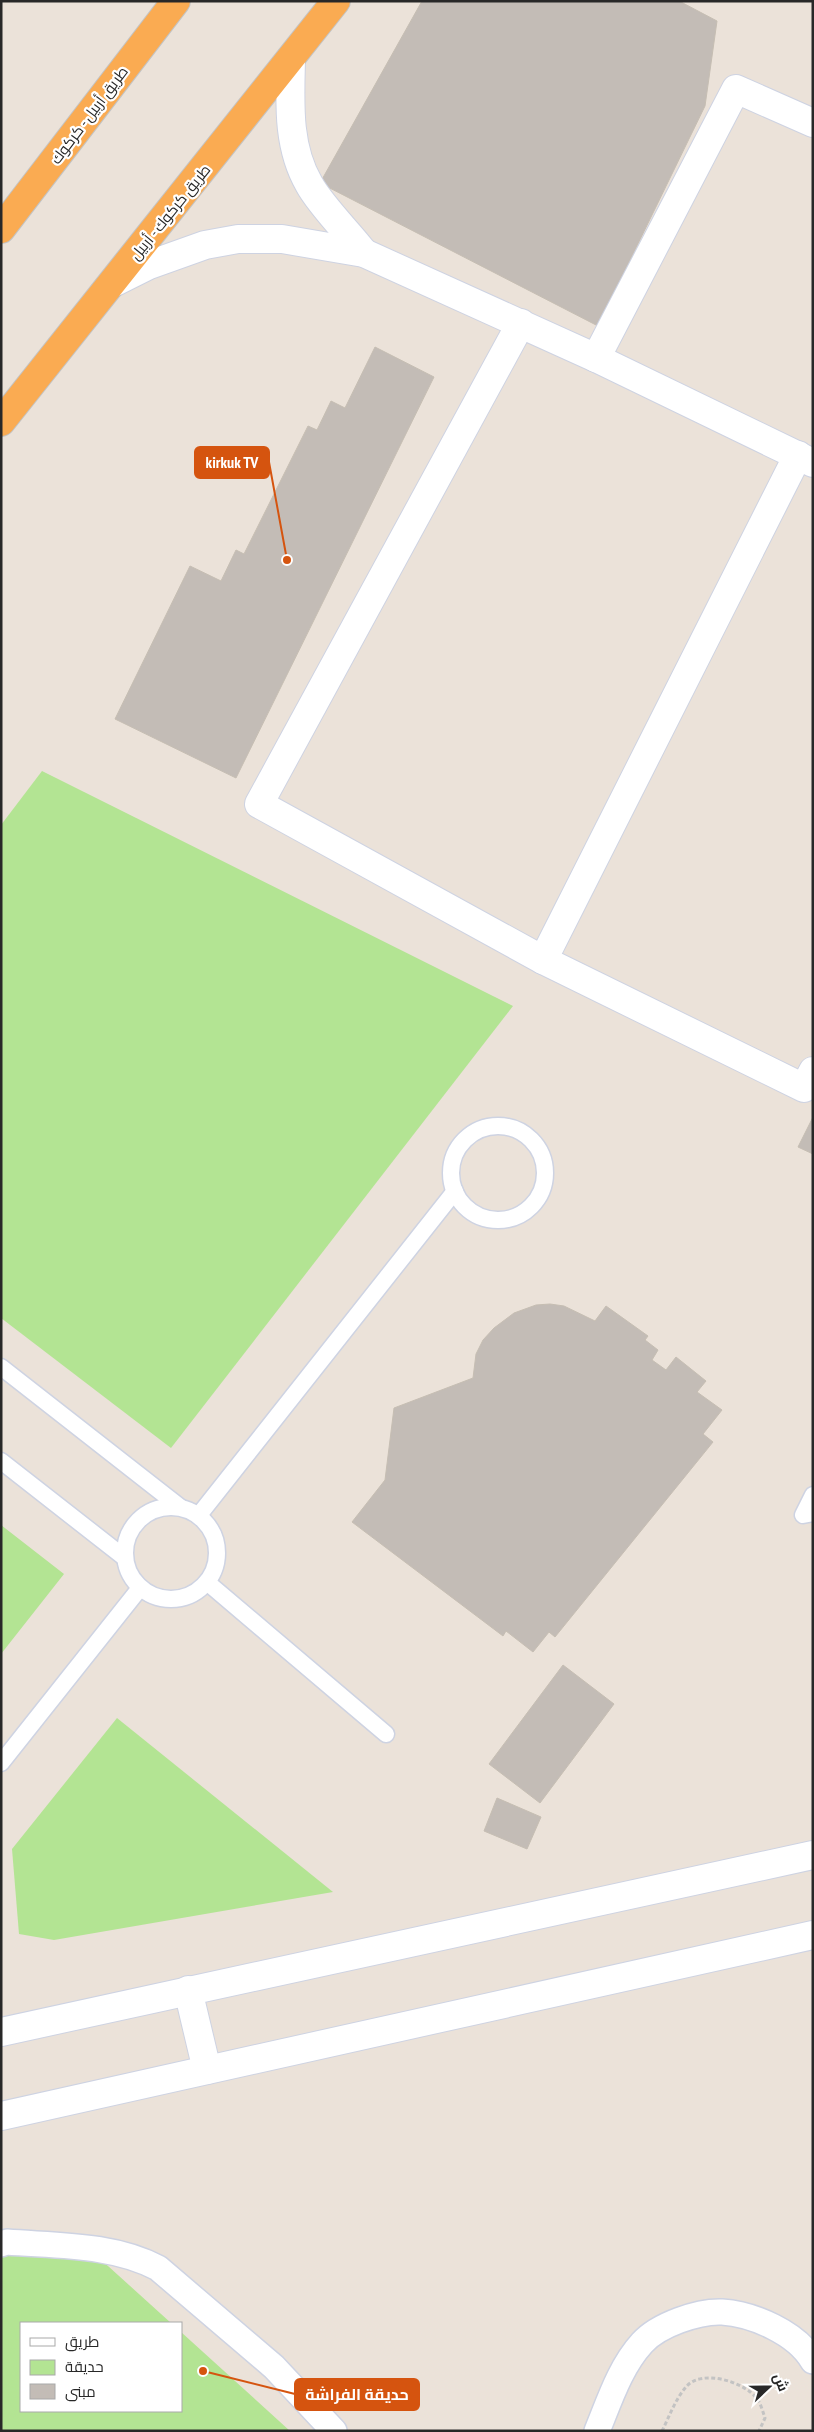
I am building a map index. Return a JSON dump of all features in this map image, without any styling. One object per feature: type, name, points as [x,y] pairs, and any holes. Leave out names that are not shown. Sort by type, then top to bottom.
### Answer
[{"type":"highway","name":"طريق أربيل - كركوك","points":[[1,229],[176,1]]},
{"type":"highway","name":"طريق كركوك - أربيل","points":[[1,422],[291,60],[336,1]]},
{"type":"street","points":[[291,60],[291,117],[293,140],[300,164],[317,196],[364,253]]},
{"type":"street","points":[[596,358],[736,89],[813,124]]},
{"type":"street","points":[[113,283],[149,265],[204,245],[238,239],[282,239],[364,253],[596,358],[805,459],[544,960]]},
{"type":"street","points":[[520,323],[260,804],[544,960],[804,1088],[813,1071]]},
{"type":"street","points":[[1,2032],[813,1855]]},
{"type":"street","points":[[1,2116],[813,1935]]},
{"type":"street","points":[[188,1990],[207,2070]]},
{"type":"street","points":[[1,2244],[7,2242],[98,2249],[145,2260],[158,2268],[274,2367],[334,2431]]},
{"type":"street","points":[[597,2431],[628,2360],[643,2342],[668,2324],[695,2316],[721,2312],[750,2318],[793,2339],[808,2353],[813,2361]]},
{"type":"lane","points":[[492,1126],[507,1127],[521,1132],[541,1154],[545,1170],[544,1186],[536,1200],[526,1211],[511,1218],[496,1220],[480,1216],[467,1208],[455,1191],[452,1182],[451,1166],[456,1152],[465,1140],[478,1131],[492,1126]]},
{"type":"lane","points":[[199,1515],[455,1191]]},
{"type":"lane","points":[[1,1367],[180,1507],[199,1515],[210,1526],[216,1540],[218,1555],[215,1570],[208,1583],[182,1599],[160,1598],[140,1588],[129,1574],[125,1558],[126,1540],[134,1525],[146,1513],[163,1507],[180,1507]]},
{"type":"lane","points":[[1,1461],[125,1558]]},
{"type":"lane","points":[[813,1495],[803,1515],[813,1512]]},
{"type":"lane","points":[[208,1583],[386,1734]]},
{"type":"lane","points":[[1,1763],[140,1588]]},
{"type":"path","points":[[662,2431],[686,2385],[705,2378],[726,2380],[745,2388],[752,2394],[758,2400],[765,2418],[759,2431]]},
{"type":"green space","points":[[42,771],[513,1006],[171,1448],[1,1318],[1,825]]},
{"type":"green space","points":[[1,1525],[64,1574],[1,1654]]},
{"type":"green space","points":[[117,1718],[333,1892],[54,1940],[19,1934],[12,1849]]},
{"type":"green space","points":[[1,2236],[87,2247],[170,2322],[20,2322],[20,2412],[182,2412],[182,2333],[290,2431],[1,2431]]},
{"type":"building","points":[[422,1],[679,1],[717,21],[705,106],[598,326],[320,183]]},
{"type":"building","points":[[375,347],[434,377],[236,778],[115,719],[190,566],[221,581],[236,550],[244,554],[308,426],[317,430],[331,401],[345,408]]},
{"type":"building","points":[[813,1117],[813,1154],[798,1147]]},
{"type":"building","points":[[536,1305],[564,1306],[595,1321],[606,1306],[648,1336],[645,1340],[658,1350],[652,1360],[666,1370],[676,1357],[706,1381],[697,1392],[722,1410],[703,1434],[713,1442],[555,1637],[549,1632],[533,1652],[506,1631],[503,1636],[352,1522],[385,1480],[394,1408],[473,1378],[476,1354],[483,1340],[494,1328],[514,1313]]},
{"type":"building","points":[[563,1665],[614,1704],[540,1803],[489,1764]]},
{"type":"building","points":[[497,1798],[541,1817],[527,1849],[484,1831]]},
{"type":"place","name":"kirkuk TV","points":[[287,560]]},
{"type":"place","name":"حديقة الفراشة","points":[[203,2371]]}]
